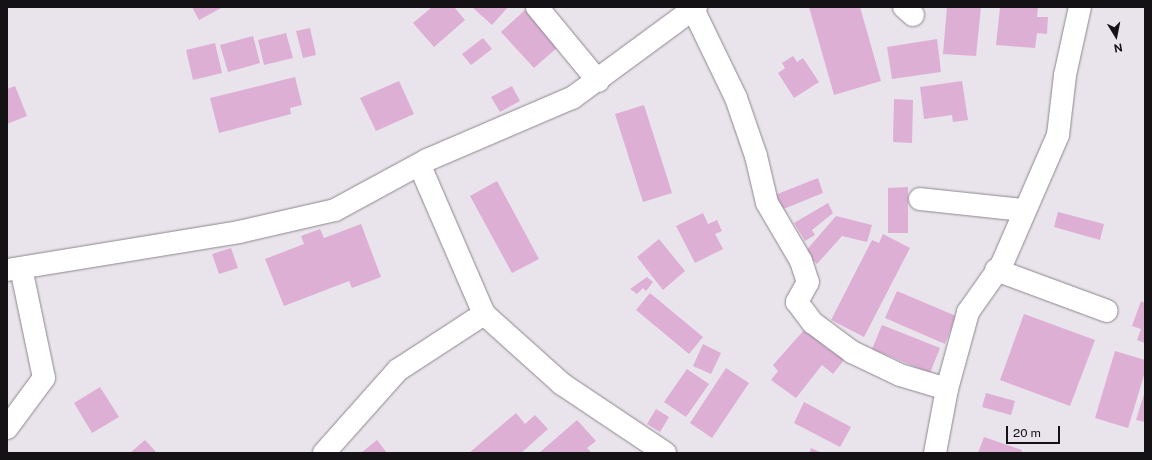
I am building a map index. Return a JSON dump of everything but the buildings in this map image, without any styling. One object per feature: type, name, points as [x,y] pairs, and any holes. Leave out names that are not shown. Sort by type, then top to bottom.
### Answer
[{"type":"street","points":[[537,7],[598,81]]},
{"type":"street","points":[[935,453],[947,390],[968,312],[996,270],[1002,264],[1023,210],[1058,135],[1065,75],[1080,7]]},
{"type":"street","points":[[7,428],[44,378],[14,269],[239,232],[335,210],[420,166],[572,98],[598,81],[695,8],[736,98],[756,156],[767,203],[801,261],[808,282],[797,302],[813,323],[852,352],[900,375],[947,390]]},
{"type":"street","points":[[420,166],[484,314],[562,384],[665,453]]},
{"type":"street","points":[[920,199],[1023,210]]},
{"type":"street","points":[[996,270],[1106,311]]},
{"type":"street","points":[[324,453],[398,370],[484,314]]}]
